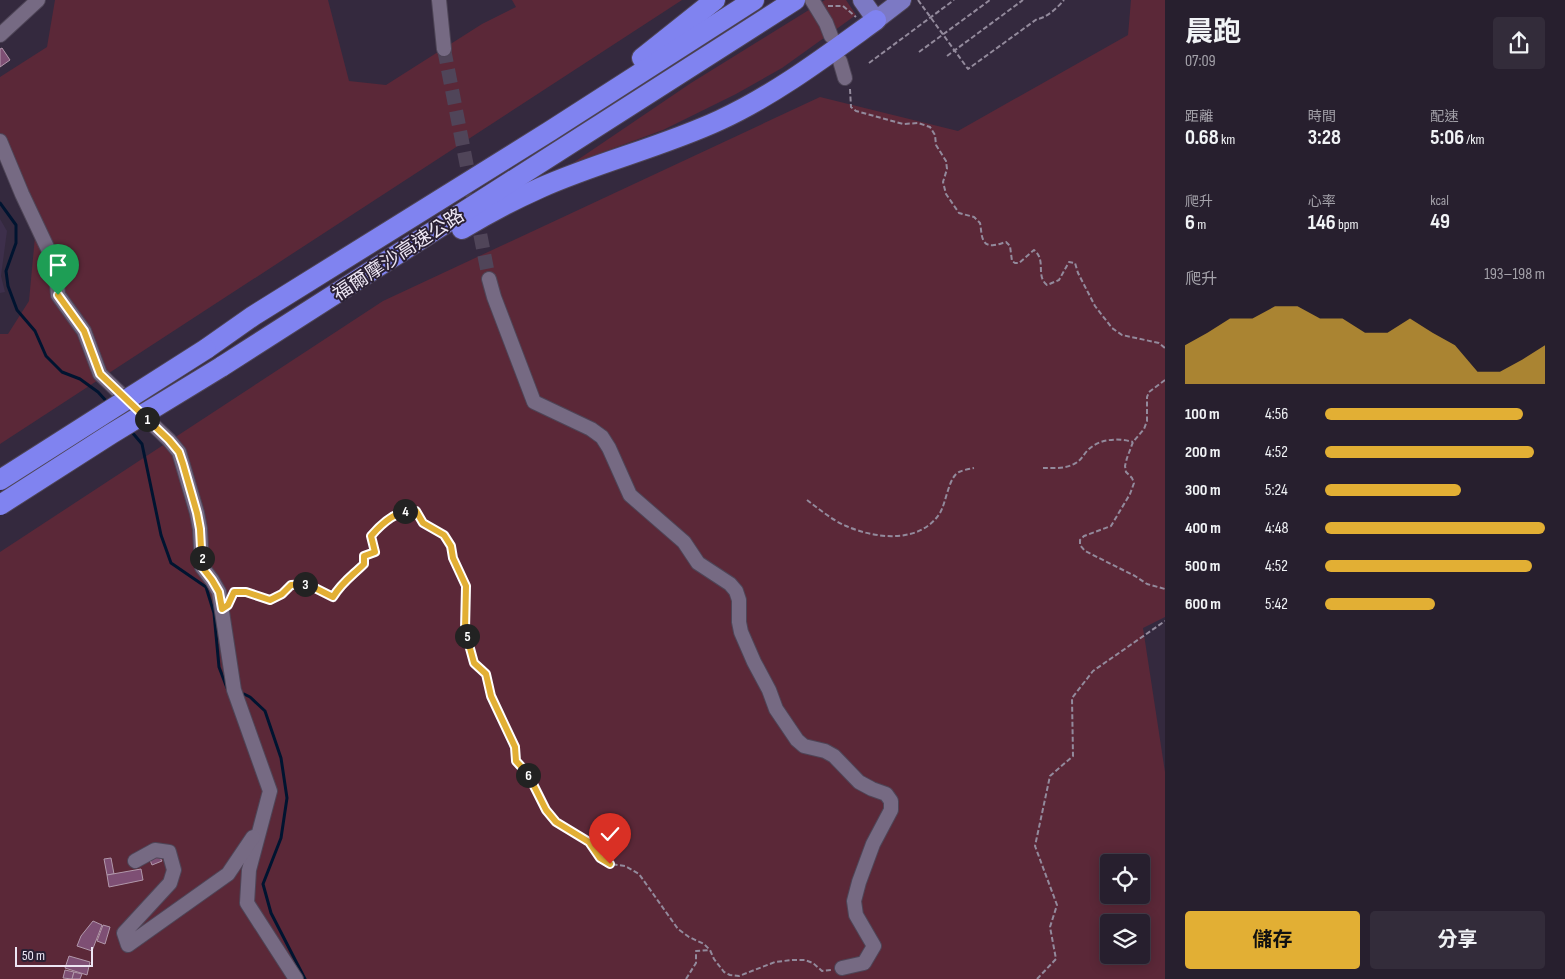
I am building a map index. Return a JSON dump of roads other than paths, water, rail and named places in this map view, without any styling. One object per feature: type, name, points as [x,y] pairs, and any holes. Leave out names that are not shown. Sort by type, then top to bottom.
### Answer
[{"type":"highway","points":[[550,131],[715,0]]},
{"type":"highway","name":"福爾摩沙高速公路","points":[[0,480],[206,349],[253,316],[550,131],[754,0]]},
{"type":"highway","name":"福爾摩沙高速公路","points":[[0,505],[281,329],[795,0]]},
{"type":"highway","points":[[738,37],[813,3]]},
{"type":"highway","points":[[281,329],[402,265],[484,216],[540,188],[682,136],[721,119],[772,92],[876,20]]},
{"type":"main road","points":[[862,0],[876,20],[902,0]]},
{"type":"street","points":[[439,0],[444,49]]},
{"type":"street","points":[[0,35],[31,2]]},
{"type":"street","points":[[813,3],[831,36]]},
{"type":"street","points":[[840,61],[845,78]]},
{"type":"street","points":[[0,141],[22,194],[55,264],[58,295],[84,331],[100,374],[169,440],[179,452],[197,513],[200,529],[202,567],[219,592],[234,690],[270,791],[249,870],[247,903],[296,979]]},
{"type":"street","points":[[490,280],[494,297],[534,402],[591,429],[602,437],[609,448],[630,495],[684,542],[698,563],[730,584],[736,591],[739,600],[739,622],[744,640],[769,690],[776,709],[797,740],[804,746],[825,751],[834,756],[859,782],[886,794],[892,801],[891,810],[858,882],[854,901],[856,915],[874,946],[864,963],[842,968]]},
{"type":"street","points":[[135,861],[155,850],[169,852],[174,870],[170,883],[124,933],[128,945],[228,874],[260,829]]},
{"type":"waterway","points":[[0,203],[16,225],[16,243],[6,271],[8,286],[17,310],[35,331],[46,356],[62,372],[80,379],[98,392],[108,403]]},
{"type":"waterway","points":[[131,431],[142,444],[161,535],[171,563],[206,587],[214,613],[219,667],[227,688]]},
{"type":"waterway","points":[[244,694],[265,711],[281,758],[287,798],[281,838],[263,884],[271,913],[305,979]]},
{"type":"tunnel","points":[[444,49],[489,279]]}]
